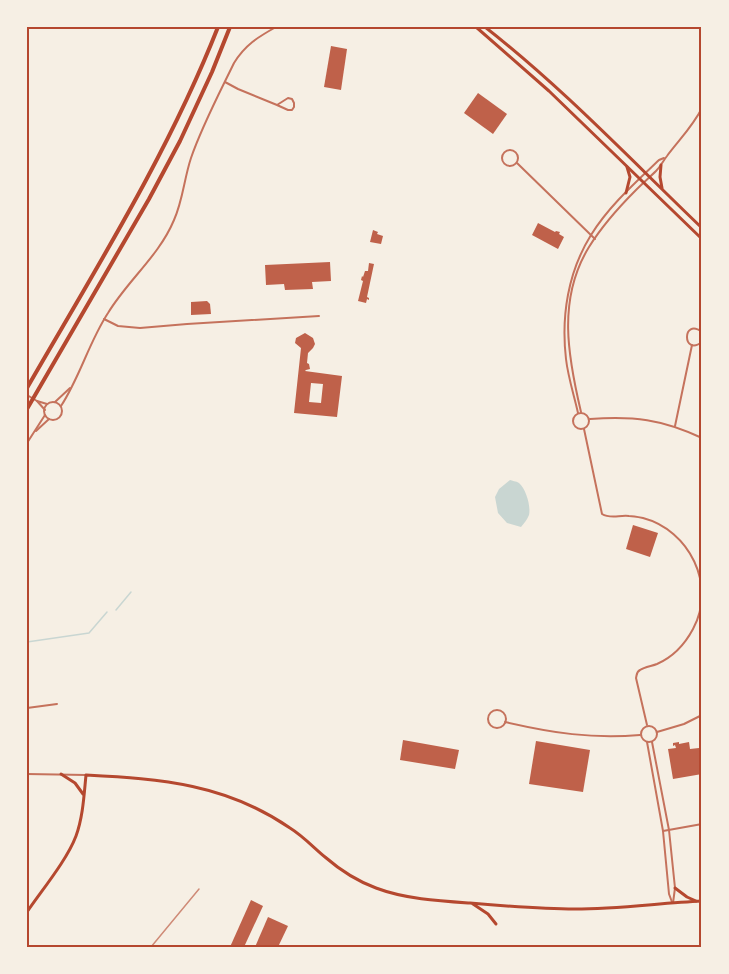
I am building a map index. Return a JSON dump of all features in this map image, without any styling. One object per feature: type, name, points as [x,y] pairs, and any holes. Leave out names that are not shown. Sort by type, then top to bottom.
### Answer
[{"type":"highway","points":[[27,388],[140,192],[202,67],[218,27]]},
{"type":"highway","points":[[27,409],[165,170],[212,72],[230,27]]},
{"type":"main road","points":[[476,27],[549,90],[702,238]]},
{"type":"main road","points":[[486,27],[583,113],[702,228]]},
{"type":"main road","points":[[626,165],[630,177],[626,193]]},
{"type":"main road","points":[[661,165],[660,177],[663,190]]},
{"type":"main road","points":[[61,774],[75,783],[83,794]]},
{"type":"main road","points":[[27,912],[69,852],[80,824],[86,775],[172,783],[203,788],[233,797],[274,817],[294,830],[340,868],[374,887],[403,895],[438,901],[499,906],[575,909],[700,901]]},
{"type":"main road","points":[[675,888],[687,897],[700,901]]},
{"type":"main road","points":[[472,903],[488,914],[496,924]]},
{"type":"street","points":[[45,415],[53,420],[60,417],[61,406],[104,319],[166,236],[179,207],[191,159],[234,63],[243,49],[256,38],[276,27]]},
{"type":"street","points":[[225,82],[288,110],[294,107],[292,99],[288,98],[277,105]]},
{"type":"street","points":[[580,413],[572,372],[568,321],[577,273],[585,254],[610,218],[661,165],[693,124],[702,108]]},
{"type":"street","points":[[508,150],[516,152],[517,163],[509,166],[504,164],[503,153],[508,150]]},
{"type":"street","points":[[580,413],[566,357],[564,320],[568,289],[574,271],[591,235],[640,178],[659,160],[666,157]]},
{"type":"street","points":[[517,163],[595,238]]},
{"type":"street","points":[[104,319],[118,326],[140,328],[319,316]]},
{"type":"street","points":[[692,345],[687,339],[688,331],[696,328],[702,332]]},
{"type":"street","points":[[692,345],[702,342]]},
{"type":"street","points":[[675,426],[692,345]]},
{"type":"street","points":[[45,406],[55,402],[74,383]]},
{"type":"street","points":[[27,395],[45,406]]},
{"type":"street","points":[[55,402],[61,406]]},
{"type":"street","points":[[27,443],[45,415],[45,406]]},
{"type":"street","points":[[584,429],[576,427],[573,422],[574,417],[580,413],[586,414],[590,419]]},
{"type":"street","points":[[590,419],[628,417],[655,421],[675,426],[702,438]]},
{"type":"street","points":[[34,433],[49,419]]},
{"type":"street","points":[[584,429],[590,419]]},
{"type":"street","points":[[584,429],[602,514],[608,517],[641,518],[666,528],[686,546],[699,572],[702,587],[700,610],[694,628],[686,640],[668,658],[640,669],[637,674],[647,725]]},
{"type":"street","points":[[27,708],[57,704]]},
{"type":"street","points":[[499,711],[505,716],[505,722],[499,727],[494,727],[490,724],[489,716],[499,711]]},
{"type":"street","points":[[657,733],[702,715]]},
{"type":"street","points":[[505,722],[537,730],[586,736],[640,735]]},
{"type":"street","points":[[640,735],[647,742],[652,742],[656,738],[655,728],[647,725]]},
{"type":"street","points":[[640,735],[641,730],[647,725]]},
{"type":"street","points":[[647,742],[663,831],[669,894],[673,903]]},
{"type":"street","points":[[652,742],[669,830],[675,888],[673,903]]},
{"type":"street","points":[[27,774],[86,775]]},
{"type":"street","points":[[663,831],[702,824]]},
{"type":"shaded area","points":[[510,480],[522,486],[529,503],[529,515],[521,527],[507,523],[498,513],[495,497],[499,489]]},
{"type":"building","points":[[331,46],[347,49],[341,90],[324,87]]},
{"type":"building","points":[[478,93],[507,114],[493,134],[464,113]]},
{"type":"building","points":[[538,223],[555,232],[560,232],[559,234],[564,237],[558,249],[532,235]]},
{"type":"building","points":[[373,230],[383,236],[381,244],[370,242]]},
{"type":"building","points":[[330,262],[331,281],[312,282],[313,289],[285,290],[284,284],[266,285],[265,265]]},
{"type":"building","points":[[369,263],[374,264],[367,297],[369,300],[367,299],[366,303],[358,301],[362,276],[365,271],[368,271]]},
{"type":"building","points":[[207,301],[210,304],[211,314],[191,315],[191,302]]},
{"type":"building","points":[[305,333],[313,338],[315,344],[308,353],[307,363],[310,369],[305,371],[342,376],[337,417],[294,413],[301,348],[295,343],[296,338]],"holes":[[[311,383],[323,384],[321,403],[309,402]]]},
{"type":"building","points":[[633,525],[658,533],[650,557],[626,549]]},
{"type":"building","points":[[403,740],[459,750],[455,769],[400,760]]},
{"type":"building","points":[[536,741],[590,750],[583,792],[529,784]]},
{"type":"building","points":[[679,742],[679,744],[689,742],[690,749],[699,748],[702,774],[673,779],[668,749],[676,748],[673,743]]},
{"type":"building","points":[[251,900],[263,906],[244,947],[230,947]]},
{"type":"building","points":[[268,917],[288,926],[278,947],[255,947]]},
{"type":"waterway","points":[[116,610],[131,592]]},
{"type":"waterway","points":[[27,642],[89,633],[107,612]]},
{"type":"railway","points":[[151,947],[199,889]]}]
